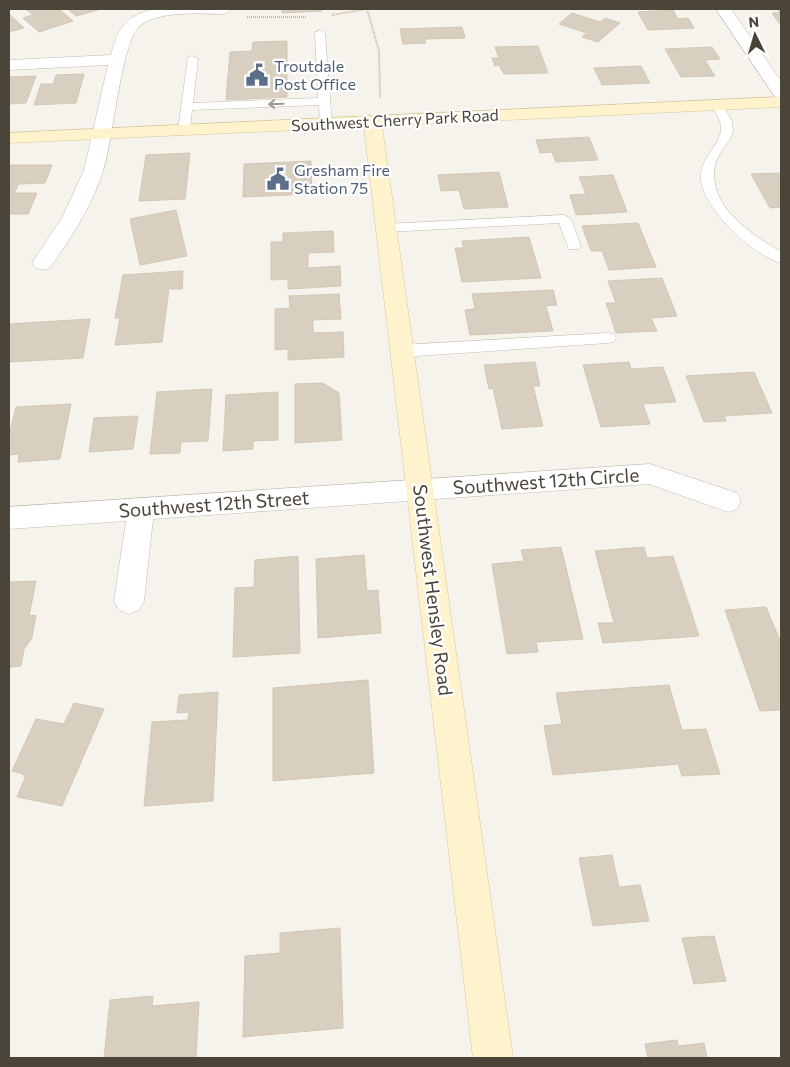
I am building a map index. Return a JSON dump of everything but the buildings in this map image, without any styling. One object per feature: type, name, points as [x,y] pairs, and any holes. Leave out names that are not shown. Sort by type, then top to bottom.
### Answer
[{"type":"street","points":[[44,263],[66,231],[94,170],[118,60],[127,30],[145,16],[172,11],[224,9]]},
{"type":"street","points":[[723,9],[781,93]]},
{"type":"street","points":[[9,65],[118,60]]},
{"type":"street","name":"Southwest Cherry Park Road","points":[[9,138],[781,102]]},
{"type":"street","name":"Southwest Hensley Road","points":[[377,121],[386,228],[493,1058]]},
{"type":"street","name":"Southwest 12th Circle","points":[[420,490],[650,474],[728,501]]},
{"type":"street","name":"Southwest 12th Street","points":[[9,518],[420,490]]},
{"type":"street","points":[[129,601],[141,509]]},
{"type":"lane","points":[[320,33],[326,124]]},
{"type":"lane","points":[[184,130],[192,59]]},
{"type":"lane","points":[[187,107],[325,101]]},
{"type":"lane","points":[[717,105],[727,127],[726,135],[709,161],[706,174],[708,183],[720,210],[741,232],[761,247],[781,258]]},
{"type":"lane","points":[[386,228],[564,219],[574,246]]},
{"type":"lane","points":[[761,247],[781,241]]},
{"type":"lane","points":[[402,351],[608,338]]},
{"type":"path","points":[[324,16],[366,9],[379,51],[377,121]]},
{"type":"path","points":[[242,16],[268,18],[307,17]]},
{"type":"place","name":"Troutdale Post Office","points":[[257,75]]},
{"type":"place","name":"Gresham Fire Station 75","points":[[278,179]]}]
